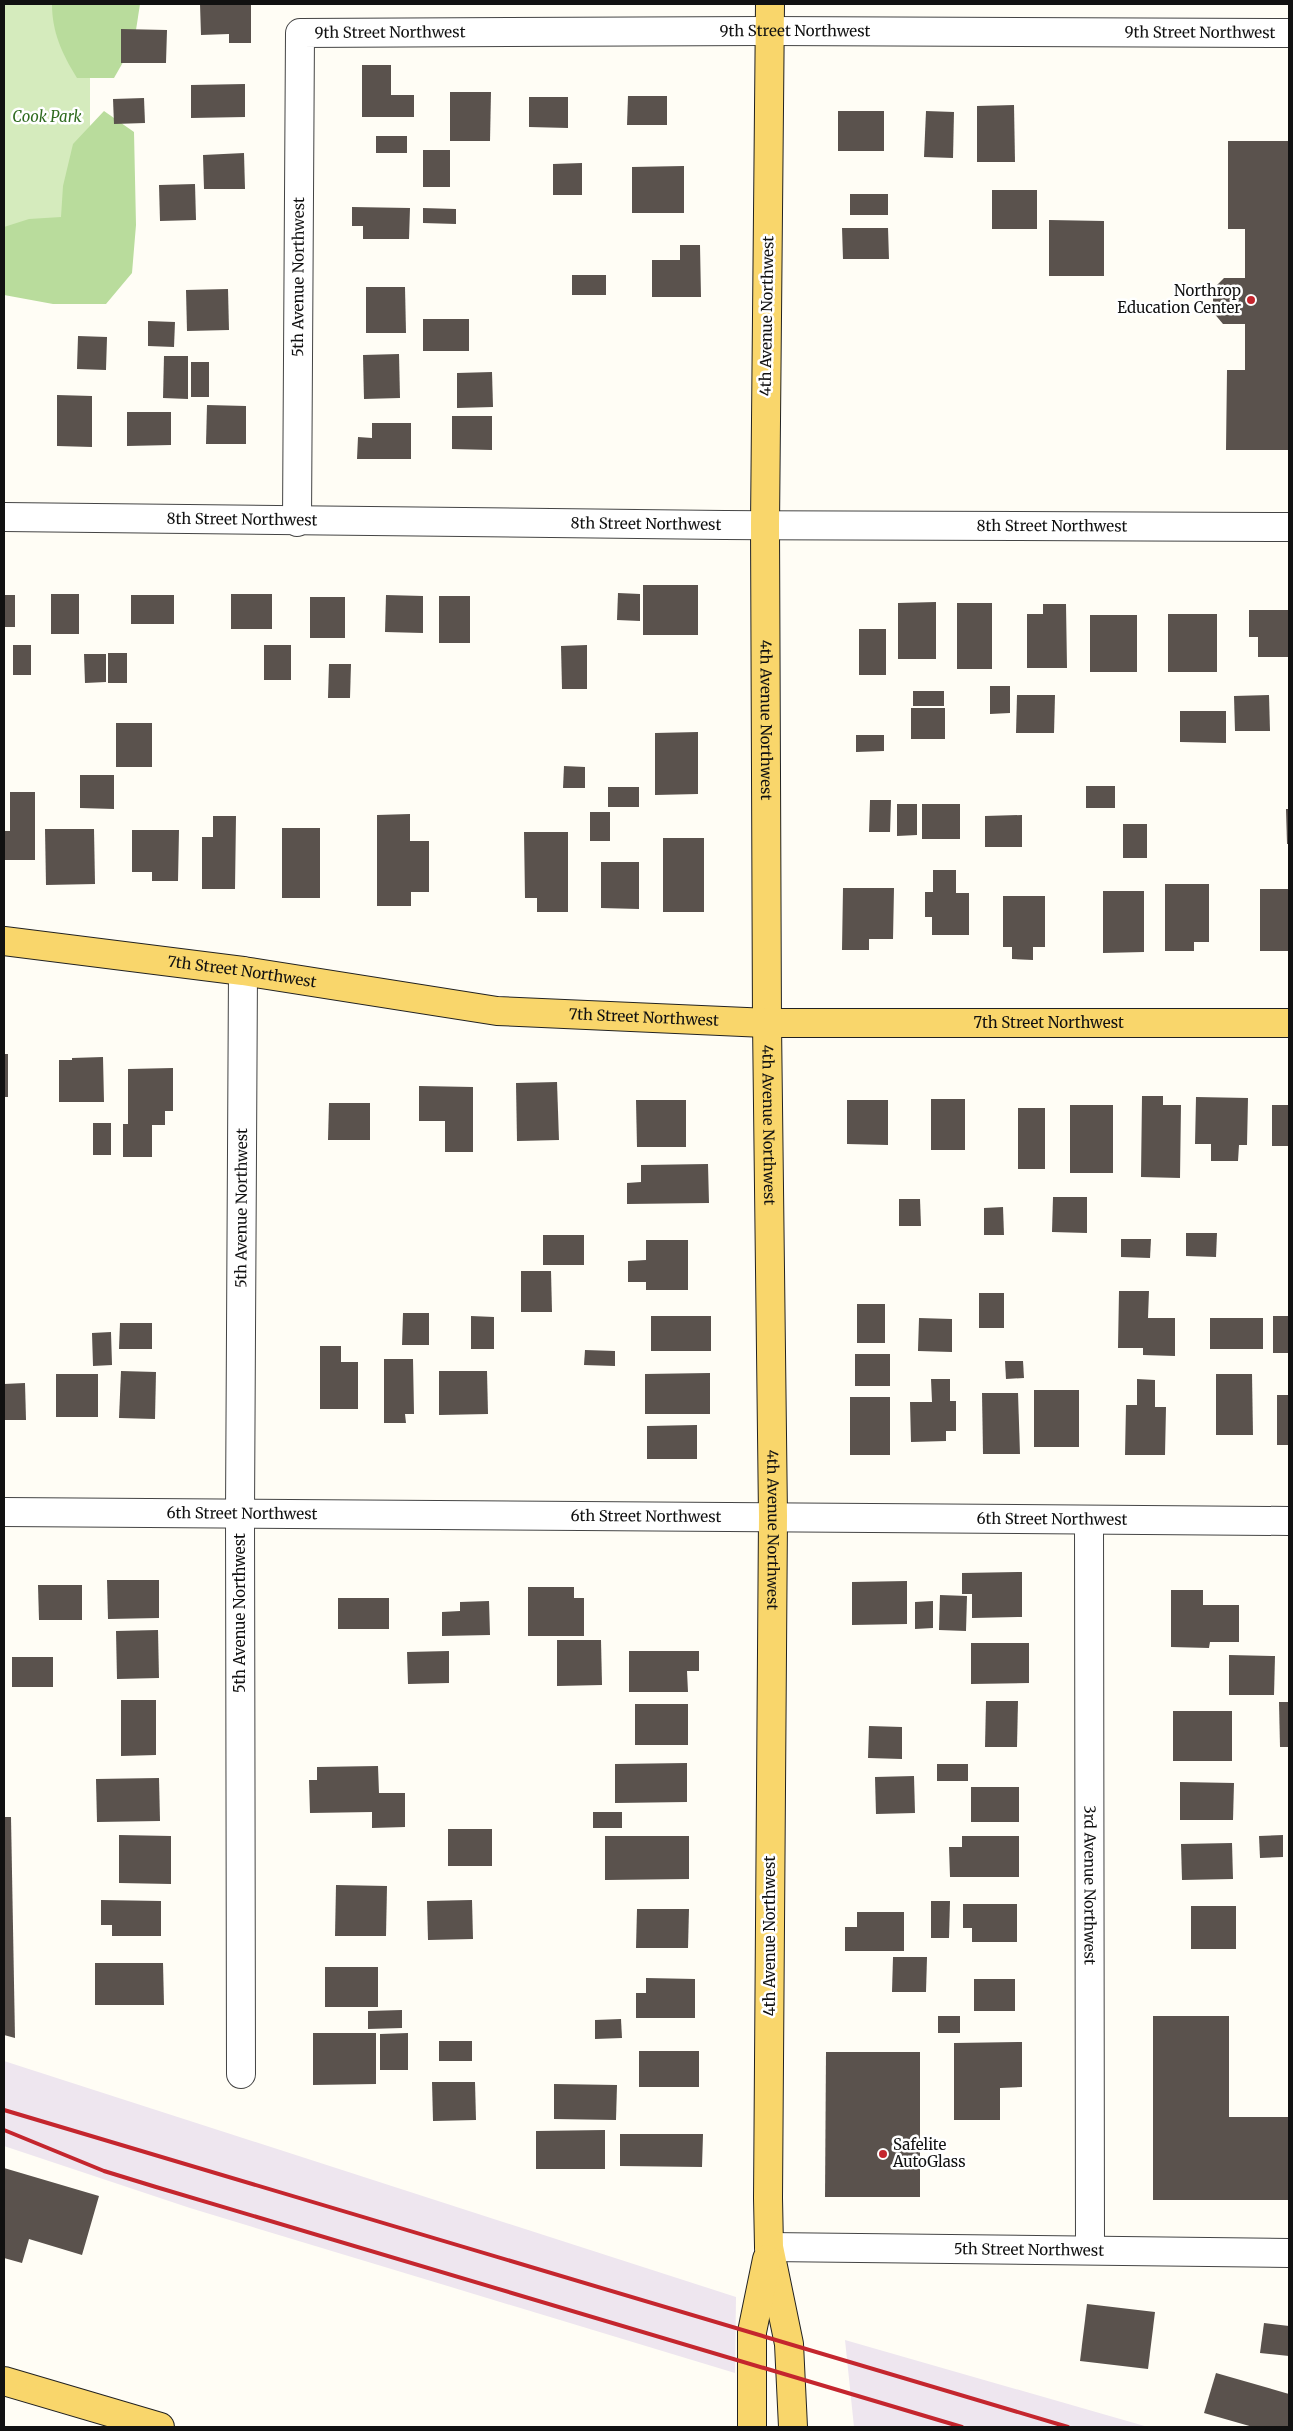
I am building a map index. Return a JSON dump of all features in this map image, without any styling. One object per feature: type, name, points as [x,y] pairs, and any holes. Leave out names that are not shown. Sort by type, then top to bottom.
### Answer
[{"type":"main road","name":"4th Avenue Northwest","points":[[752,2427],[752,2332],[769,2248],[773,1516],[767,1023],[765,525],[770,4]]},
{"type":"main road","name":"7th Street Northwest","points":[[4,941],[243,971],[497,1010],[767,1023],[1289,1023]]},
{"type":"main road","name":"4th Avenue Northwest","points":[[769,2248],[789,2344],[793,2427]]},
{"type":"main road","points":[[4,2381],[160,2427]]},
{"type":"street","name":"9th Street Northwest","points":[[300,33],[770,31],[1289,33]]},
{"type":"street","name":"5th Avenue Northwest","points":[[297,522],[300,33]]},
{"type":"street","name":"8th Street Northwest","points":[[4,517],[297,522],[1289,527]]},
{"type":"street","name":"5th Avenue Northwest","points":[[241,2074],[240,1512],[243,971]]},
{"type":"street","name":"6th Street Northwest","points":[[4,1512],[240,1512],[1289,1521]]},
{"type":"street","name":"3rd Avenue Northwest","points":[[1089,1520],[1090,2250]]},
{"type":"street","name":"5th Street Northwest","points":[[769,2248],[1289,2253]]},
{"type":"shaded area","points":[[4,2061],[736,2297],[735,2373],[190,2208],[4,2146]]},
{"type":"shaded area","points":[[845,2340],[1148,2427],[854,2427]]},
{"type":"green space","name":"Cook Park","points":[[4,4],[90,4],[90,231],[4,230]]},
{"type":"green space","points":[[52,4],[140,4],[134,43],[114,78],[77,78],[59,43],[52,14]]},
{"type":"green space","points":[[104,111],[134,132],[136,225],[132,273],[106,304],[53,304],[4,295],[4,227],[29,219],[61,217],[63,186],[73,144]]},
{"type":"building","points":[[200,4],[251,4],[251,43],[229,43],[229,34],[201,35]]},
{"type":"building","points":[[121,29],[167,30],[166,63],[121,63]]},
{"type":"building","points":[[362,65],[391,65],[391,95],[414,95],[414,117],[362,117]]},
{"type":"building","points":[[245,84],[245,117],[191,118],[191,85]]},
{"type":"building","points":[[450,92],[491,92],[490,141],[450,141]]},
{"type":"building","points":[[628,96],[667,96],[667,125],[627,125]]},
{"type":"building","points":[[529,97],[568,97],[568,128],[529,127]]},
{"type":"building","points":[[144,98],[145,123],[114,124],[113,99]]},
{"type":"building","points":[[1014,105],[1015,162],[977,162],[977,106]]},
{"type":"building","points":[[838,111],[884,111],[884,151],[838,151]]},
{"type":"building","points":[[926,111],[954,112],[953,158],[924,157]]},
{"type":"building","points":[[376,136],[407,136],[407,153],[376,153]]},
{"type":"building","name":"Northrop Education Center","points":[[1228,141],[1289,141],[1289,450],[1226,450],[1227,370],[1245,370],[1245,324],[1223,324],[1213,312],[1213,289],[1224,278],[1245,278],[1245,229],[1228,229]]},
{"type":"building","points":[[423,150],[450,150],[450,187],[423,187]]},
{"type":"building","points":[[244,153],[245,189],[204,189],[203,155]]},
{"type":"building","points":[[582,163],[582,195],[553,195],[553,164]]},
{"type":"building","points":[[684,166],[684,213],[632,213],[632,167]]},
{"type":"building","points":[[195,184],[196,220],[160,221],[159,185]]},
{"type":"building","points":[[992,190],[1037,190],[1037,229],[992,229]]},
{"type":"building","points":[[850,194],[888,194],[888,215],[850,215]]},
{"type":"building","points":[[352,207],[410,208],[409,239],[363,239],[363,226],[352,226]]},
{"type":"building","points":[[423,208],[456,209],[456,224],[423,223]]},
{"type":"building","points":[[1049,220],[1104,221],[1104,276],[1049,276]]},
{"type":"building","points":[[842,228],[888,228],[889,259],[843,259]]},
{"type":"building","points":[[680,245],[700,245],[701,297],[652,297],[652,260],[680,260]]},
{"type":"building","points":[[572,275],[606,275],[606,295],[572,295]]},
{"type":"building","points":[[366,287],[405,287],[406,333],[366,333]]},
{"type":"building","points":[[228,289],[229,330],[187,331],[186,290]]},
{"type":"building","points":[[423,319],[469,319],[469,351],[423,351]]},
{"type":"building","points":[[148,321],[175,322],[174,347],[148,346]]},
{"type":"building","points":[[78,336],[107,337],[106,370],[77,369]]},
{"type":"building","points":[[399,354],[400,398],[364,399],[363,355]]},
{"type":"building","points":[[164,356],[188,356],[188,399],[163,398]]},
{"type":"building","points":[[191,362],[209,362],[209,397],[191,397]]},
{"type":"building","points":[[492,372],[493,407],[457,408],[457,373]]},
{"type":"building","points":[[57,395],[92,396],[92,447],[57,446]]},
{"type":"building","points":[[207,405],[246,406],[246,444],[206,444]]},
{"type":"building","points":[[127,412],[171,412],[171,445],[127,446]]},
{"type":"building","points":[[452,416],[492,416],[492,450],[452,449]]},
{"type":"building","points":[[372,423],[411,423],[411,459],[357,459],[358,437],[372,438]]},
{"type":"building","points":[[643,585],[698,585],[698,635],[643,635]]},
{"type":"building","points":[[618,593],[640,594],[640,621],[617,620]]},
{"type":"building","points":[[51,594],[79,594],[79,634],[51,634]]},
{"type":"building","points":[[231,594],[272,594],[272,629],[231,629]]},
{"type":"building","points":[[4,595],[15,595],[15,627],[4,627]]},
{"type":"building","points":[[131,595],[174,595],[174,624],[131,624]]},
{"type":"building","points":[[386,595],[423,596],[423,633],[385,632]]},
{"type":"building","points":[[439,596],[470,596],[470,643],[439,643]]},
{"type":"building","points":[[310,597],[345,597],[345,638],[310,638]]},
{"type":"building","points":[[936,602],[936,659],[898,659],[898,603]]},
{"type":"building","points":[[957,603],[992,603],[992,669],[957,669]]},
{"type":"building","points":[[1043,604],[1066,604],[1067,668],[1027,668],[1027,614],[1043,614]]},
{"type":"building","points":[[1249,610],[1289,610],[1289,657],[1258,657],[1258,637],[1249,637]]},
{"type":"building","points":[[1168,614],[1217,614],[1217,672],[1168,672]]},
{"type":"building","points":[[1090,615],[1137,615],[1137,672],[1090,672]]},
{"type":"building","points":[[859,629],[886,629],[886,675],[859,675]]},
{"type":"building","points":[[13,645],[31,645],[31,675],[13,675]]},
{"type":"building","points":[[264,645],[291,645],[291,680],[264,680]]},
{"type":"building","points":[[587,645],[587,689],[562,689],[561,646]]},
{"type":"building","points":[[108,653],[127,653],[127,683],[108,683]]},
{"type":"building","points":[[84,654],[106,654],[106,682],[85,683]]},
{"type":"building","points":[[329,664],[351,664],[350,698],[328,698]]},
{"type":"building","points":[[990,686],[1010,686],[1010,713],[990,714]]},
{"type":"building","points":[[913,691],[944,691],[944,706],[913,706]]},
{"type":"building","points":[[1017,695],[1055,695],[1054,733],[1016,733]]},
{"type":"building","points":[[1269,695],[1270,731],[1235,731],[1234,696]]},
{"type":"building","points":[[911,708],[945,708],[945,739],[911,739]]},
{"type":"building","points":[[1180,711],[1226,711],[1226,743],[1180,742]]},
{"type":"building","points":[[116,723],[152,723],[152,767],[116,767]]},
{"type":"building","points":[[698,732],[698,794],[655,795],[655,733]]},
{"type":"building","points":[[856,735],[884,735],[884,751],[856,752]]},
{"type":"building","points":[[564,766],[585,767],[585,788],[563,788]]},
{"type":"building","points":[[80,775],[114,775],[114,809],[80,808]]},
{"type":"building","points":[[1086,786],[1115,786],[1115,808],[1086,808]]},
{"type":"building","points":[[608,787],[639,787],[639,807],[608,807]]},
{"type":"building","points":[[10,792],[35,792],[35,860],[4,860],[4,831],[10,831]]},
{"type":"building","points":[[870,800],[891,800],[890,832],[869,832]]},
{"type":"building","points":[[897,804],[917,804],[917,835],[897,836]]},
{"type":"building","points":[[922,804],[960,804],[960,839],[922,839]]},
{"type":"building","points":[[1286,809],[1289,809],[1289,844],[1287,844]]},
{"type":"building","points":[[590,812],[610,812],[610,841],[590,841]]},
{"type":"building","points":[[410,814],[410,841],[429,841],[429,892],[411,892],[411,906],[377,906],[377,815]]},
{"type":"building","points":[[1022,815],[1022,847],[985,847],[985,816]]},
{"type":"building","points":[[213,816],[236,816],[235,889],[202,889],[202,837],[213,837]]},
{"type":"building","points":[[1123,824],[1147,824],[1147,858],[1123,858]]},
{"type":"building","points":[[282,828],[320,828],[320,898],[282,898]]},
{"type":"building","points":[[45,829],[94,829],[95,884],[46,885]]},
{"type":"building","points":[[132,830],[179,830],[178,881],[152,881],[152,872],[132,872]]},
{"type":"building","points":[[524,832],[568,832],[568,912],[537,912],[537,898],[525,898]]},
{"type":"building","points":[[663,838],[704,838],[704,912],[663,912]]},
{"type":"building","points":[[601,862],[639,862],[639,909],[601,908]]},
{"type":"building","points":[[933,870],[956,870],[956,893],[969,893],[969,935],[932,935],[932,917],[925,917],[925,892],[933,892]]},
{"type":"building","points":[[1165,884],[1209,884],[1209,942],[1194,942],[1194,951],[1165,951]]},
{"type":"building","points":[[843,888],[894,888],[893,939],[869,939],[869,950],[842,950]]},
{"type":"building","points":[[1260,889],[1289,889],[1289,951],[1260,951]]},
{"type":"building","points":[[1103,891],[1144,891],[1144,952],[1103,953]]},
{"type":"building","points":[[1003,896],[1045,896],[1045,947],[1033,947],[1033,960],[1012,959],[1012,947],[1003,947]]},
{"type":"building","points":[[4,1054],[8,1054],[8,1097],[4,1097]]},
{"type":"building","points":[[103,1057],[104,1102],[59,1102],[59,1060]]},
{"type":"building","points":[[173,1068],[173,1111],[165,1111],[165,1125],[152,1125],[152,1157],[123,1157],[123,1124],[128,1124],[128,1069]]},
{"type":"building","points":[[557,1082],[559,1140],[517,1141],[516,1083]]},
{"type":"building","points":[[419,1086],[473,1087],[473,1152],[445,1152],[445,1121],[419,1121]]},
{"type":"building","points":[[1142,1096],[1163,1096],[1163,1105],[1181,1105],[1180,1178],[1141,1177]]},
{"type":"building","points":[[1196,1097],[1248,1098],[1247,1145],[1239,1145],[1238,1161],[1211,1161],[1211,1144],[1195,1144]]},
{"type":"building","points":[[931,1099],[965,1099],[965,1150],[931,1150]]},
{"type":"building","points":[[636,1100],[686,1100],[686,1147],[637,1147]]},
{"type":"building","points":[[847,1100],[888,1100],[888,1145],[847,1144]]},
{"type":"building","points":[[329,1103],[370,1103],[370,1140],[328,1140]]},
{"type":"building","points":[[1070,1105],[1113,1105],[1113,1173],[1070,1173]]},
{"type":"building","points":[[1272,1105],[1289,1105],[1289,1146],[1272,1146]]},
{"type":"building","points":[[1018,1108],[1045,1108],[1045,1169],[1018,1169]]},
{"type":"building","points":[[93,1123],[111,1123],[111,1155],[93,1155]]},
{"type":"building","points":[[708,1164],[709,1203],[627,1204],[627,1183],[641,1182],[641,1165]]},
{"type":"building","points":[[1053,1197],[1087,1197],[1087,1233],[1052,1232]]},
{"type":"building","points":[[899,1199],[920,1199],[921,1226],[899,1226]]},
{"type":"building","points":[[1003,1207],[1004,1235],[984,1235],[984,1208]]},
{"type":"building","points":[[1186,1233],[1217,1233],[1216,1257],[1186,1256]]},
{"type":"building","points":[[543,1235],[584,1235],[584,1265],[543,1265]]},
{"type":"building","points":[[1121,1239],[1151,1239],[1150,1258],[1121,1257]]},
{"type":"building","points":[[646,1240],[688,1240],[688,1290],[646,1290],[646,1282],[628,1282],[628,1261],[646,1260]]},
{"type":"building","points":[[521,1271],[551,1271],[552,1312],[521,1312]]},
{"type":"building","points":[[1119,1291],[1149,1291],[1148,1318],[1175,1318],[1175,1356],[1143,1355],[1143,1348],[1118,1348]]},
{"type":"building","points":[[979,1293],[1004,1293],[1004,1328],[979,1328]]},
{"type":"building","points":[[857,1304],[885,1304],[885,1343],[857,1343]]},
{"type":"building","points":[[403,1313],[429,1313],[429,1345],[402,1345]]},
{"type":"building","points":[[471,1316],[494,1317],[494,1349],[471,1349]]},
{"type":"building","points":[[651,1316],[711,1316],[711,1351],[651,1351]]},
{"type":"building","points":[[1273,1316],[1289,1316],[1289,1353],[1273,1353]]},
{"type":"building","points":[[919,1318],[952,1319],[952,1352],[918,1351]]},
{"type":"building","points":[[1210,1318],[1263,1318],[1263,1349],[1210,1349]]},
{"type":"building","points":[[120,1323],[152,1323],[152,1349],[119,1349]]},
{"type":"building","points":[[111,1332],[112,1365],[93,1366],[92,1333]]},
{"type":"building","points":[[320,1346],[341,1346],[341,1362],[358,1362],[358,1409],[320,1409]]},
{"type":"building","points":[[585,1350],[615,1351],[615,1366],[584,1365]]},
{"type":"building","points":[[855,1354],[890,1354],[890,1386],[855,1386]]},
{"type":"building","points":[[384,1359],[413,1359],[414,1414],[405,1414],[406,1423],[384,1423]]},
{"type":"building","points":[[1005,1361],[1023,1361],[1024,1378],[1006,1379]]},
{"type":"building","points":[[121,1371],[156,1372],[155,1419],[119,1418]]},
{"type":"building","points":[[439,1371],[487,1371],[488,1414],[439,1415]]},
{"type":"building","points":[[710,1373],[710,1414],[645,1414],[645,1374]]},
{"type":"building","points":[[56,1374],[98,1374],[98,1417],[56,1417]]},
{"type":"building","points":[[1216,1374],[1252,1374],[1253,1435],[1216,1435]]},
{"type":"building","points":[[931,1379],[950,1379],[950,1401],[956,1401],[956,1431],[946,1431],[946,1441],[911,1442],[910,1402],[932,1402]]},
{"type":"building","points":[[1137,1379],[1155,1380],[1155,1407],[1166,1407],[1165,1455],[1125,1455],[1126,1405],[1137,1405]]},
{"type":"building","points":[[25,1383],[26,1420],[4,1420],[4,1384]]},
{"type":"building","points":[[1034,1390],[1079,1390],[1079,1447],[1034,1447]]},
{"type":"building","points":[[982,1393],[1018,1393],[1020,1454],[983,1454]]},
{"type":"building","points":[[1277,1395],[1289,1395],[1288,1445],[1277,1445]]},
{"type":"building","points":[[850,1397],[890,1397],[890,1455],[850,1455]]},
{"type":"building","points":[[697,1425],[697,1459],[647,1459],[647,1426]]},
{"type":"building","points":[[1022,1572],[1022,1617],[972,1618],[972,1594],[962,1594],[962,1573]]},
{"type":"building","points":[[107,1580],[159,1580],[159,1618],[108,1619]]},
{"type":"building","points":[[907,1581],[907,1624],[852,1625],[852,1582]]},
{"type":"building","points":[[38,1585],[82,1585],[82,1620],[39,1620]]},
{"type":"building","points":[[528,1587],[574,1587],[574,1598],[584,1598],[584,1636],[528,1636]]},
{"type":"building","points":[[1171,1590],[1203,1590],[1203,1605],[1239,1605],[1239,1642],[1210,1642],[1209,1648],[1171,1647]]},
{"type":"building","points":[[940,1595],[967,1596],[966,1631],[939,1630]]},
{"type":"building","points":[[338,1598],[389,1598],[389,1629],[338,1629]]},
{"type":"building","points":[[489,1601],[490,1635],[442,1636],[442,1612],[460,1611],[460,1602]]},
{"type":"building","points":[[933,1601],[933,1628],[915,1629],[915,1602]]},
{"type":"building","points":[[158,1630],[159,1678],[117,1679],[116,1631]]},
{"type":"building","points":[[557,1640],[601,1640],[602,1685],[557,1686]]},
{"type":"building","points":[[971,1643],[1029,1643],[1029,1683],[971,1684]]},
{"type":"building","points":[[449,1651],[449,1683],[408,1684],[407,1652]]},
{"type":"building","points":[[629,1651],[699,1651],[699,1671],[687,1671],[688,1692],[629,1692]]},
{"type":"building","points":[[1229,1655],[1275,1656],[1274,1695],[1229,1695]]},
{"type":"building","points":[[12,1657],[53,1657],[53,1687],[12,1687]]},
{"type":"building","points":[[121,1700],[156,1700],[156,1755],[121,1756]]},
{"type":"building","points":[[986,1701],[1018,1701],[1017,1747],[985,1747]]},
{"type":"building","points":[[1279,1702],[1289,1702],[1289,1747],[1280,1747]]},
{"type":"building","points":[[635,1704],[688,1704],[688,1745],[635,1745]]},
{"type":"building","points":[[1173,1711],[1232,1711],[1232,1761],[1173,1761]]},
{"type":"building","points":[[869,1726],[902,1727],[902,1759],[868,1758]]},
{"type":"building","points":[[687,1763],[687,1802],[615,1803],[615,1764]]},
{"type":"building","points":[[937,1764],[968,1764],[968,1781],[937,1781]]},
{"type":"building","points":[[378,1766],[379,1793],[405,1793],[405,1827],[372,1828],[372,1812],[310,1813],[309,1780],[317,1780],[317,1767]]},
{"type":"building","points":[[914,1776],[915,1813],[876,1814],[875,1777]]},
{"type":"building","points":[[159,1778],[160,1821],[97,1822],[96,1779]]},
{"type":"building","points":[[1180,1782],[1234,1783],[1233,1820],[1180,1820]]},
{"type":"building","points":[[971,1787],[1019,1787],[1019,1822],[971,1822]]},
{"type":"building","points":[[593,1812],[622,1812],[622,1828],[593,1828]]},
{"type":"building","points":[[4,1817],[11,1817],[15,2038],[4,2035]]},
{"type":"building","points":[[448,1829],[492,1829],[492,1866],[448,1866]]},
{"type":"building","points":[[119,1835],[171,1836],[171,1884],[119,1883]]},
{"type":"building","points":[[1283,1835],[1283,1857],[1260,1858],[1259,1836]]},
{"type":"building","points":[[605,1836],[689,1836],[689,1879],[605,1880]]},
{"type":"building","points":[[962,1836],[1019,1836],[1019,1877],[950,1877],[949,1847],[962,1847]]},
{"type":"building","points":[[1232,1843],[1233,1879],[1182,1880],[1181,1844]]},
{"type":"building","points":[[336,1885],[387,1886],[386,1936],[335,1936]]},
{"type":"building","points":[[101,1900],[161,1901],[161,1936],[112,1936],[112,1925],[101,1925]]},
{"type":"building","points":[[472,1900],[473,1939],[428,1940],[427,1901]]},
{"type":"building","points":[[931,1901],[950,1901],[949,1938],[931,1938]]},
{"type":"building","points":[[963,1904],[1017,1904],[1017,1942],[972,1942],[972,1928],[963,1928]]},
{"type":"building","points":[[1191,1906],[1236,1906],[1236,1949],[1191,1949]]},
{"type":"building","points":[[637,1909],[689,1909],[688,1948],[636,1948]]},
{"type":"building","points":[[857,1912],[904,1912],[904,1951],[845,1951],[845,1927],[857,1927]]},
{"type":"building","points":[[893,1957],[927,1957],[926,1992],[892,1992]]},
{"type":"building","points":[[95,1963],[163,1963],[164,2005],[95,2005]]},
{"type":"building","points":[[325,1967],[378,1967],[378,2007],[325,2007]]},
{"type":"building","points":[[646,1978],[695,1979],[695,2018],[636,2018],[636,1993],[646,1993]]},
{"type":"building","points":[[974,1979],[1015,1979],[1015,2011],[974,2011]]},
{"type":"building","points":[[402,2010],[402,2028],[368,2029],[368,2011]]},
{"type":"building","points":[[938,2016],[960,2016],[960,2033],[938,2033]]},
{"type":"building","points":[[1153,2016],[1229,2016],[1229,2117],[1289,2117],[1289,2200],[1153,2200]]},
{"type":"building","points":[[621,2019],[622,2038],[595,2039],[595,2020]]},
{"type":"building","points":[[313,2033],[376,2033],[376,2084],[313,2085]]},
{"type":"building","points":[[408,2033],[408,2070],[380,2070],[380,2034]]},
{"type":"building","points":[[439,2041],[472,2041],[472,2061],[439,2061]]},
{"type":"building","points":[[1022,2042],[1022,2087],[1000,2088],[1000,2120],[954,2120],[954,2043]]},
{"type":"building","points":[[639,2051],[699,2051],[699,2087],[639,2087]]},
{"type":"building","points":[[826,2052],[920,2052],[920,2197],[825,2197]]},
{"type":"building","points":[[432,2082],[475,2082],[476,2120],[433,2121]]},
{"type":"building","points":[[554,2084],[617,2085],[616,2120],[554,2119]]},
{"type":"building","points":[[605,2130],[605,2169],[536,2169],[536,2131]]},
{"type":"building","points":[[620,2134],[703,2134],[702,2167],[620,2166]]},
{"type":"building","points":[[4,2168],[99,2196],[82,2255],[29,2239],[22,2263],[4,2258]]},
{"type":"building","points":[[1087,2304],[1155,2312],[1148,2369],[1080,2361]]},
{"type":"building","points":[[1264,2323],[1289,2326],[1289,2356],[1260,2353]]},
{"type":"building","points":[[1216,2373],[1289,2394],[1289,2427],[1253,2427],[1204,2413]]},
{"type":"railway","points":[[4,2110],[1068,2427]]},
{"type":"railway","points":[[4,2130],[104,2171],[962,2427]]},
{"type":"place","name":"Northrop Education Center","points":[[1251,300]]},
{"type":"place","name":"Safelite AutoGlass","points":[[883,2154]]}]
